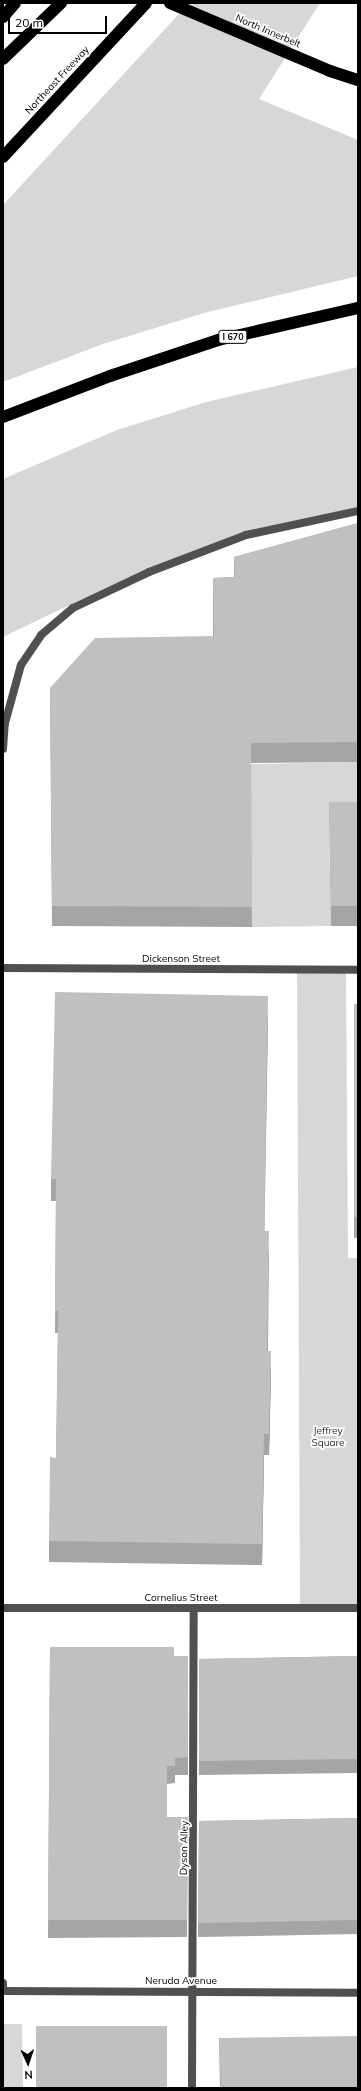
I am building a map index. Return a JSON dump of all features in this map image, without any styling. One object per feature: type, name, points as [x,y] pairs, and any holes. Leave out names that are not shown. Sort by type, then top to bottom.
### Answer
[{"type":"highway","points":[[3,17],[15,3]]},
{"type":"highway","points":[[3,59],[60,3]]},
{"type":"highway","name":"Northeast Freeway","points":[[3,157],[146,3]]},
{"type":"highway","name":"North Innerbelt","points":[[170,3],[330,71],[358,80]]},
{"type":"highway","name":"I 670","points":[[3,417],[110,376],[218,340],[358,308]]},
{"type":"street","points":[[3,749],[5,723],[21,665],[41,635],[73,608],[149,572],[246,535],[358,511]]},
{"type":"street","name":"Dickenson Street","points":[[3,968],[358,970]]},
{"type":"street","name":"Cornelius Street","points":[[3,1608],[358,1608]]},
{"type":"street","name":"Dyson Alley","points":[[192,2088],[194,1608]]},
{"type":"street","points":[[3,1983],[3,1991]]},
{"type":"street","name":"Neruda Avenue","points":[[3,1991],[358,1993]]},
{"type":"green space","points":[[189,3],[320,3],[259,99],[358,140],[358,276],[204,313],[103,344],[3,382],[3,205]]},
{"type":"green space","points":[[358,367],[358,510],[242,540],[63,608],[3,637],[3,479],[117,430],[206,402]]},
{"type":"green space","points":[[358,762],[358,822],[329,823],[331,926],[252,927],[251,764]]},
{"type":"green space","name":"Jeffrey Square","points":[[297,970],[346,970],[348,1258],[358,1258],[358,1608],[300,1608]]},
{"type":"green space","points":[[3,2024],[22,2024],[23,2088],[3,2088]]},
{"type":"building","points":[[358,523],[358,742],[251,743],[252,907],[52,906],[50,688],[95,638],[214,636],[213,578],[235,577],[234,557]]},
{"type":"building","points":[[329,802],[358,802],[358,906],[331,906]]},
{"type":"building","points":[[55,992],[268,996],[264,1231],[269,1231],[267,1351],[271,1351],[269,1434],[264,1434],[262,1544],[49,1541],[50,1457],[56,1458],[58,1311],[55,1311],[56,1179],[51,1179]]},
{"type":"building","points":[[354,1004],[358,1004],[358,1217],[354,1217]]},
{"type":"building","points":[[50,1647],[174,1647],[174,1656],[188,1656],[188,1757],[175,1758],[175,1766],[167,1766],[167,1817],[188,1817],[187,1920],[48,1920]]},
{"type":"building","points":[[358,1656],[358,1759],[199,1761],[199,1659]]},
{"type":"building","points":[[358,1818],[358,1920],[198,1923],[199,1821]]},
{"type":"building","points":[[36,2026],[167,2026],[167,2088],[36,2088]]},
{"type":"building","points":[[358,2036],[358,2088],[221,2088],[219,2038]]}]
